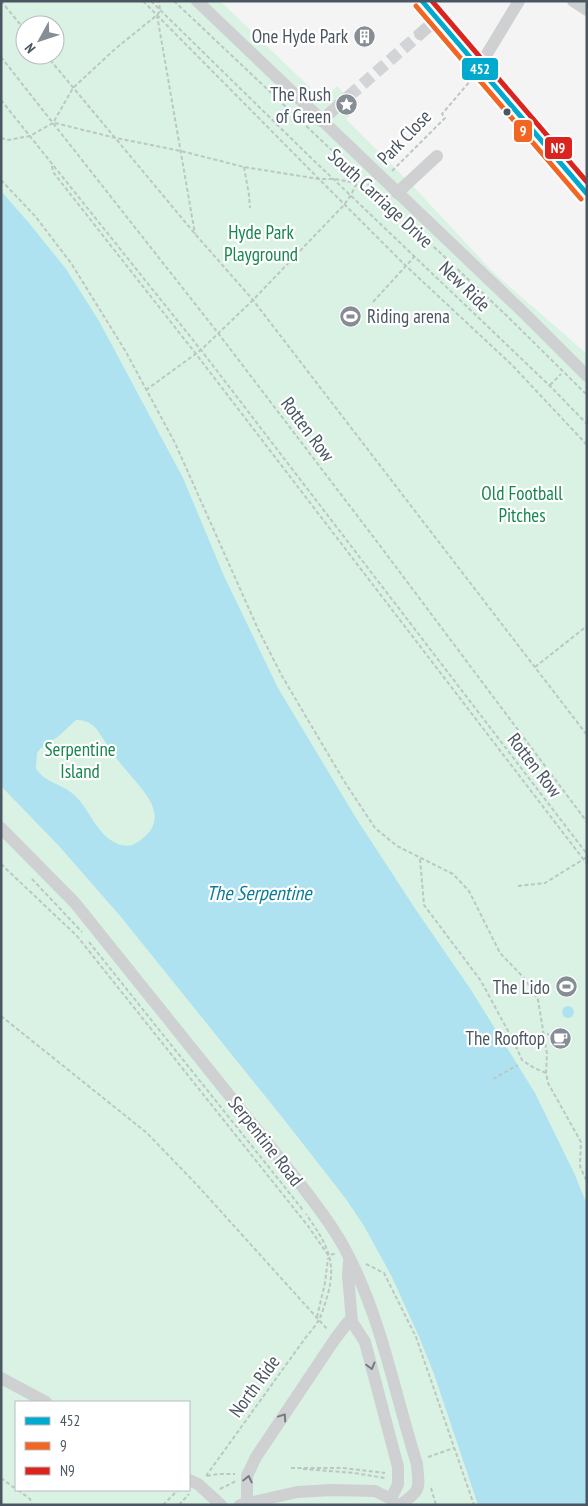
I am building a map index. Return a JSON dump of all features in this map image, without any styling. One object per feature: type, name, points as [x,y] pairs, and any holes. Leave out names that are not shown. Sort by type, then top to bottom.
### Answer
[{"type":"main road","points":[[422,1],[587,194]]},
{"type":"street","name":"South Carriage Drive","points":[[197,1],[524,313],[587,376]]},
{"type":"street","points":[[479,67],[520,1]]},
{"type":"street","points":[[573,1],[587,10]]},
{"type":"street","points":[[420,34],[438,18]]},
{"type":"street","points":[[321,121],[349,96]]},
{"type":"street","points":[[397,193],[437,156]]},
{"type":"street","name":"Serpentine Road","points":[[1,828],[75,902],[292,1173],[350,1257],[374,1316],[416,1464],[419,1484],[415,1494],[396,1503]]},
{"type":"street","points":[[350,1257],[348,1275],[352,1322],[365,1342],[398,1467],[396,1503],[375,1491],[332,1490],[297,1492],[283,1501],[243,1503],[247,1476],[256,1457],[335,1338],[348,1322],[352,1322]]},
{"type":"street","points":[[1,1378],[44,1401]]},
{"type":"street","points":[[197,1480],[221,1505]]},
{"type":"path","points":[[1,1],[15,18]]},
{"type":"path","points":[[142,1],[406,266],[512,365],[587,445]]},
{"type":"path","name":"New Ride","points":[[152,1],[160,11],[550,386],[587,424]]},
{"type":"path","points":[[1,138],[8,140],[30,136],[53,123],[74,88],[115,49],[157,15],[160,11],[160,1]]},
{"type":"path","name":"South Carriage Drive","points":[[174,1],[506,315],[587,395]]},
{"type":"path","points":[[157,15],[196,235]]},
{"type":"path","name":"Rotten Row","points":[[1,57],[218,333],[587,822]]},
{"type":"path","points":[[54,65],[196,235],[253,300],[587,735]]},
{"type":"path","name":"Park Close","points":[[383,179],[445,118],[442,114],[471,80],[479,67]]},
{"type":"path","name":"Rotten Row","points":[[1,100],[201,350],[587,856]]},
{"type":"path","points":[[53,123],[244,167],[319,179],[357,182],[352,196],[253,300],[201,350],[146,390]]},
{"type":"path","points":[[52,163],[53,172],[196,354],[587,864]]},
{"type":"path","points":[[244,167],[250,194],[250,208]]},
{"type":"path","points":[[1,180],[35,216],[71,262],[104,314],[175,443],[232,573],[282,676],[344,781],[375,828],[397,846],[453,874],[469,891],[500,953],[525,980],[538,1000],[547,1054],[546,1074],[548,1083],[581,1142],[580,1166],[587,1182]]},
{"type":"path","points":[[373,302],[415,256]]},
{"type":"path","points":[[550,386],[561,374]]},
{"type":"path","points":[[535,667],[587,626]]},
{"type":"path","points":[[518,886],[545,883],[587,856]]},
{"type":"path","points":[[420,858],[424,905],[481,981],[522,1060],[546,1074]]},
{"type":"path","points":[[1,864],[77,936],[308,1226],[328,1255]]},
{"type":"path","points":[[28,874],[80,931],[298,1204],[319,1232],[328,1255]]},
{"type":"path","points":[[1,1016],[147,1132],[335,1338]]},
{"type":"path","points":[[514,1042],[549,1034]]},
{"type":"path","points":[[494,1078],[518,1064]]},
{"type":"path","points":[[316,1317],[325,1283],[330,1226]]},
{"type":"path","points":[[328,1255],[350,1257],[384,1273],[416,1337],[474,1505]]},
{"type":"path","name":"North Ride","points":[[197,1480],[320,1320],[332,1273],[328,1255]]},
{"type":"path","points":[[422,1459],[454,1448]]},
{"type":"path","points":[[334,1472],[291,1468],[343,1468],[398,1474]]},
{"type":"path","points":[[197,1480],[218,1474],[247,1476]]},
{"type":"path","points":[[210,1494],[247,1476]]},
{"type":"path","points":[[1,1478],[15,1488]]},
{"type":"path","points":[[20,1491],[30,1498],[32,1505]]},
{"type":"path","points":[[163,1505],[177,1491]]},
{"type":"path","name":"North Ride","points":[[179,1505],[189,1491]]},
{"type":"green space","points":[[1,1],[220,1],[323,100],[337,86],[358,107],[346,119],[409,182],[494,273],[587,354],[587,1505],[1,1505]]},
{"type":"water","name":"The Serpentine","points":[[1,191],[66,269],[99,321],[183,478],[224,576],[278,688],[356,818],[471,990],[535,1093],[575,1175],[587,1205],[587,1505],[478,1505],[434,1374],[420,1339],[391,1275],[364,1226],[346,1199],[282,1117],[121,917],[59,846],[1,786]],"holes":[[[76,720],[86,722],[95,727],[117,759],[150,800],[154,810],[154,820],[151,829],[135,844],[122,845],[107,838],[72,793],[47,779],[36,768],[37,753],[40,749],[60,735]]]},
{"type":"water","points":[[566,1006],[570,1006],[574,1012],[570,1018],[566,1018],[562,1014],[562,1010]]},
{"type":"tunnel","points":[[349,96],[420,34]]},
{"type":"transit line","name":"452","points":[[422,1],[587,194]]},
{"type":"transit line","name":"N9","points":[[432,1],[587,182]]},
{"type":"transit line","name":"9","points":[[416,6],[581,199]]},
{"type":"place","name":"One Hyde Park","points":[[364,36]]},
{"type":"place","name":"The Rush of Green","points":[[347,105]]},
{"type":"place","name":"Riding arena","points":[[351,316]]},
{"type":"place","name":"The Lido","points":[[566,987]]},
{"type":"place","name":"The Rooftop","points":[[561,1038]]},
{"type":"park label","name":"Hyde Park Playground","points":[[261,243]]},
{"type":"park label","name":"Old Football Pitches","points":[[522,504]]},
{"type":"park label","name":"Serpentine Island","points":[[80,760]]}]
